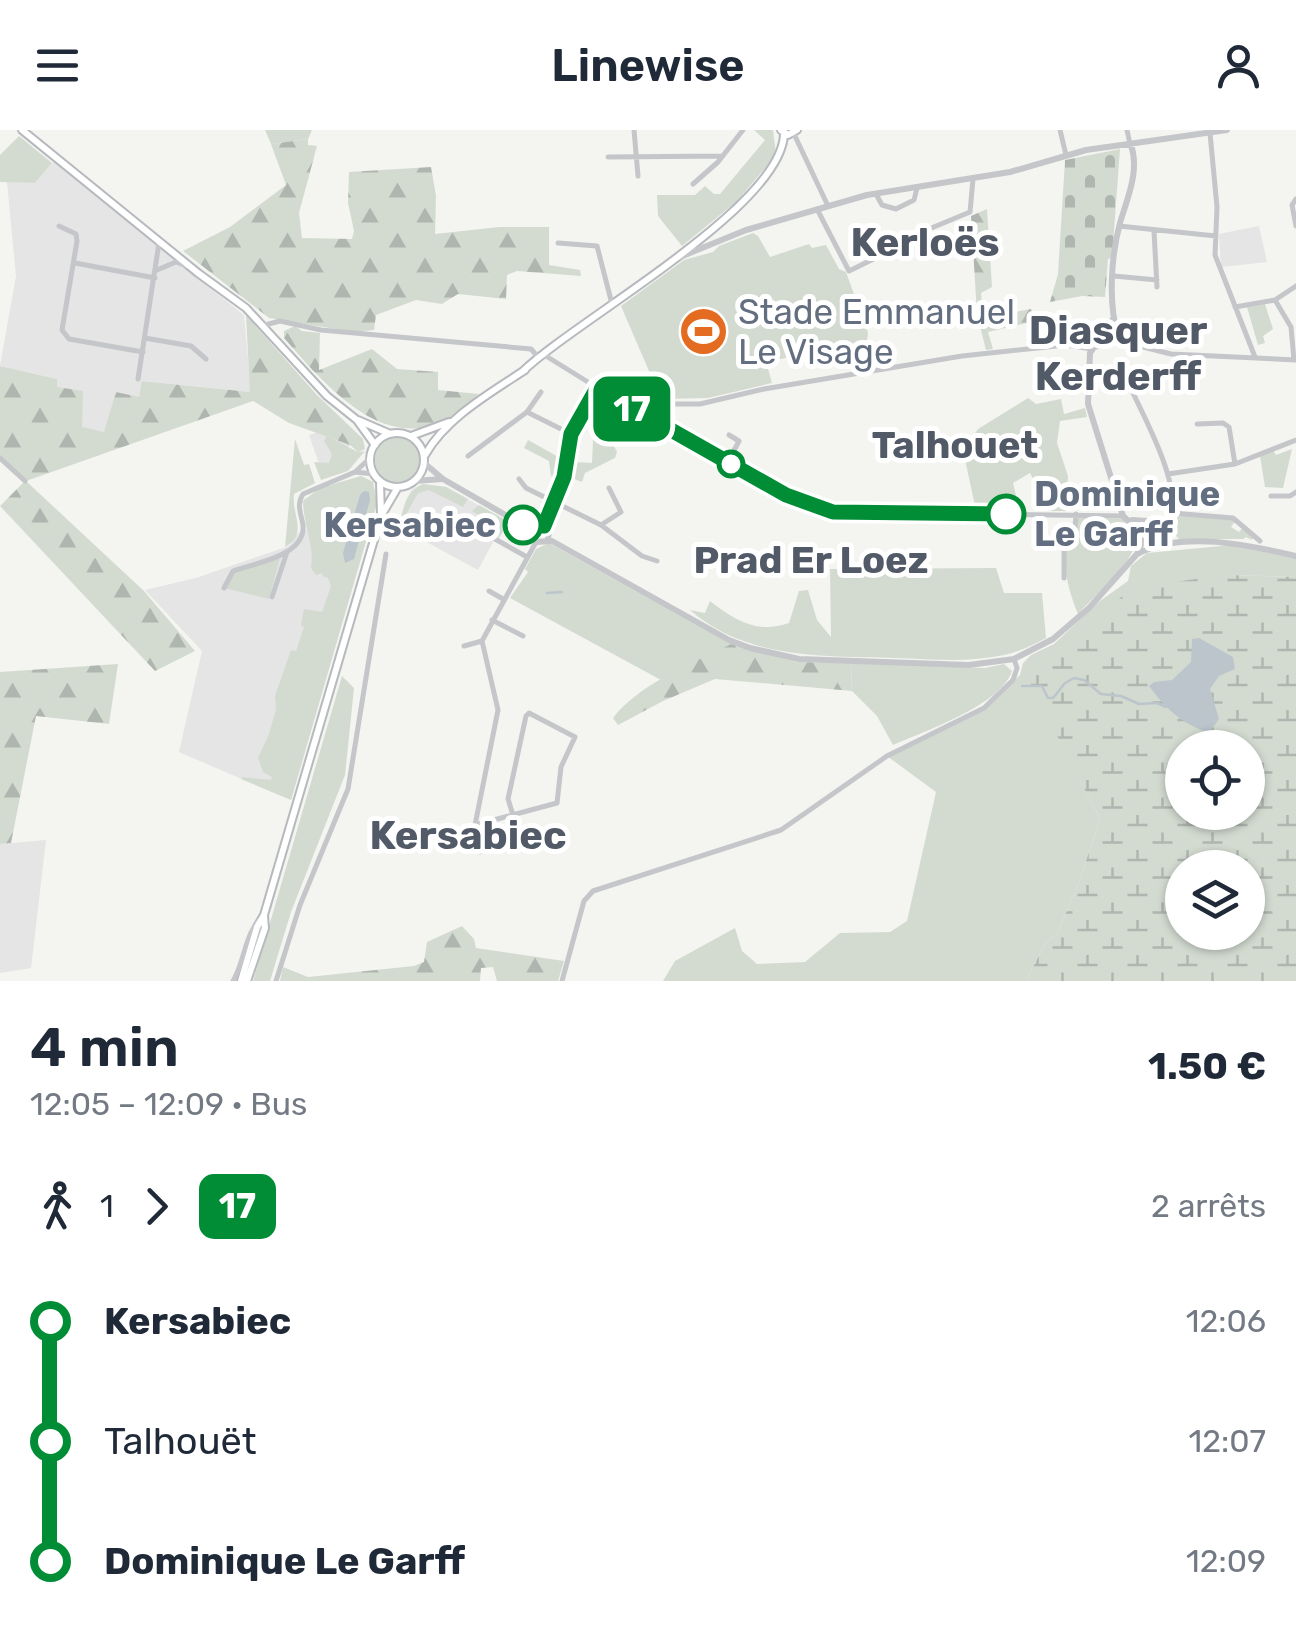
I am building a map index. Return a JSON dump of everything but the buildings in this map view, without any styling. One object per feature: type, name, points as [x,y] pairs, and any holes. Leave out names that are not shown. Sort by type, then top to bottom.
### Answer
[{"type":"main road","points":[[24,131],[265,325],[327,396],[357,420],[375,444]]},
{"type":"main road","points":[[244,981],[381,516],[398,487],[414,481],[437,437],[455,420],[710,230],[771,171],[789,132]]},
{"type":"main road","points":[[357,420],[390,434],[410,436],[455,420]]},
{"type":"main road","points":[[381,516],[377,477],[370,458],[375,444],[390,434]]},
{"type":"main road","points":[[410,436],[420,444],[424,459]]},
{"type":"main road","points":[[377,477],[398,487]]},
{"type":"street","points":[[634,130],[638,176]]},
{"type":"street","points":[[693,184],[743,130]]},
{"type":"street","points":[[1060,130],[1066,155]]},
{"type":"street","points":[[1112,335],[1120,226],[1133,172],[1133,147],[1126,130]]},
{"type":"street","points":[[670,261],[725,237],[876,194],[1010,172],[1066,155],[1227,130]]},
{"type":"street","points":[[789,132],[828,206]]},
{"type":"street","points":[[1210,132],[1216,174],[1215,255],[1255,357]]},
{"type":"street","points":[[608,157],[722,156]]},
{"type":"street","points":[[817,209],[849,271],[928,229],[970,212],[973,179]]},
{"type":"street","points":[[876,194],[882,205],[896,209],[914,200],[917,188]]},
{"type":"street","points":[[1296,199],[1292,205],[1296,226]]},
{"type":"street","points":[[59,226],[76,234],[64,336],[143,352]]},
{"type":"street","points":[[1120,226],[1216,236]]},
{"type":"street","points":[[710,230],[725,237]]},
{"type":"street","points":[[710,230],[714,243]]},
{"type":"street","points":[[1114,276],[1157,283],[1154,231]]},
{"type":"street","points":[[138,379],[159,240]]},
{"type":"street","points":[[558,244],[597,246],[612,304]]},
{"type":"street","points":[[157,270],[162,255],[172,251]]},
{"type":"street","points":[[157,270],[176,262],[198,273]]},
{"type":"street","points":[[74,263],[156,278]]},
{"type":"street","points":[[1234,307],[1275,300],[1296,286]]},
{"type":"street","points":[[1112,335],[1171,354],[1295,360],[1291,327],[1275,300]]},
{"type":"street","points":[[273,334],[288,323]]},
{"type":"street","points":[[265,325],[288,323],[321,330],[531,349],[786,495],[833,512],[1076,514],[1147,522],[1172,513],[1233,518],[1260,540]]},
{"type":"street","points":[[625,405],[700,404],[962,356],[1066,346],[1093,348],[1112,335]]},
{"type":"street","points":[[145,338],[190,346],[206,359]]},
{"type":"street","points":[[1093,348],[1088,370],[1090,416],[1126,518],[1151,546]]},
{"type":"street","points":[[544,526],[564,477],[571,434],[597,388]]},
{"type":"street","points":[[468,456],[527,412],[541,392]]},
{"type":"street","points":[[1133,393],[1168,474],[1172,513],[1160,545]]},
{"type":"street","points":[[527,412],[571,434]]},
{"type":"street","points":[[1198,424],[1229,427],[1235,464]]},
{"type":"street","points":[[728,462],[739,441],[729,435]]},
{"type":"street","points":[[1168,474],[1235,464],[1296,440]]},
{"type":"street","points":[[0,458],[25,481]]},
{"type":"street","points":[[224,588],[233,571],[287,552],[297,544],[304,530],[298,499],[320,485],[354,472],[370,458]]},
{"type":"street","points":[[424,459],[443,479],[531,531],[536,542]]},
{"type":"street","points":[[354,472],[377,477]]},
{"type":"street","points":[[519,478],[526,488],[601,525],[642,556],[657,561]]},
{"type":"street","points":[[414,481],[443,479]]},
{"type":"street","points":[[601,525],[621,512],[609,488]]},
{"type":"street","points":[[1271,496],[1290,496],[1296,492]]},
{"type":"street","points":[[1064,578],[1064,546],[1075,527],[1076,514]]},
{"type":"street","points":[[1159,520],[1184,544]]},
{"type":"street","points":[[1137,554],[1147,522]]},
{"type":"street","points":[[531,531],[537,525],[544,526],[549,530],[548,539]]},
{"type":"street","points":[[495,539],[527,557]]},
{"type":"street","points":[[480,852],[475,825],[498,710],[482,641],[536,542],[548,539],[729,640],[772,654],[799,659],[969,665],[1014,658],[1035,650],[1072,625],[1137,554],[1151,546],[1233,542],[1296,556]]},
{"type":"street","points":[[272,597],[287,552]]},
{"type":"street","points":[[276,981],[300,905],[348,789],[386,554]]},
{"type":"street","points":[[489,591],[503,599]]},
{"type":"street","points":[[492,620],[523,636]]},
{"type":"street","points":[[464,646],[482,641]]},
{"type":"street","points":[[562,981],[584,902],[593,890],[781,830],[886,756],[984,708],[1013,680],[1014,658]]},
{"type":"street","points":[[475,825],[557,804],[561,767],[576,737],[530,713],[526,716],[508,799],[512,815]]},
{"type":"street","points":[[233,981],[252,926],[264,915]]},
{"type":"shaded area","points":[[53,162],[244,315],[251,392],[143,381],[140,397],[105,433],[82,428],[56,387],[57,379],[0,366],[16,276],[7,182],[35,183]]},
{"type":"shaded area","points":[[1259,226],[1267,262],[1221,267],[1219,234]]},
{"type":"shaded area","points":[[319,432],[350,445],[331,472],[318,461],[309,435]]},
{"type":"shaded area","points":[[361,476],[373,482],[377,503],[291,800],[179,752],[202,651],[145,590],[196,578],[289,546],[298,533],[307,530],[304,499]]},
{"type":"shaded area","points":[[423,484],[446,487],[505,520],[478,570],[399,527],[412,489]]},
{"type":"shaded area","points":[[364,491],[369,492],[370,500],[354,559],[345,563],[343,553]]},
{"type":"shaded area","points":[[1199,638],[1233,657],[1235,669],[1219,676],[1210,689],[1219,719],[1211,730],[1202,730],[1175,715],[1149,686],[1172,680],[1191,662],[1192,639]]},
{"type":"shaded area","points":[[46,840],[31,968],[0,973],[0,844]]},
{"type":"green space","points":[[265,130],[312,130],[308,139],[271,144]]},
{"type":"green space","points":[[754,130],[773,130],[776,155],[737,201],[682,246],[658,216],[657,195],[695,195],[705,186],[720,194],[765,140]]},
{"type":"green space","points":[[19,136],[52,163],[35,183],[0,182],[0,155]]},
{"type":"green space","points":[[308,139],[308,145],[317,146],[299,213],[302,238],[352,239],[349,172],[431,167],[436,196],[435,234],[499,227],[549,227],[549,265],[580,270],[581,276],[517,271],[507,275],[506,299],[458,294],[442,304],[416,300],[376,315],[374,330],[354,332],[269,318],[183,251],[230,227],[286,185],[271,144]]},
{"type":"green space","points":[[1120,149],[1112,258],[1108,259],[1105,297],[1082,296],[1050,302],[1058,274],[1065,160]]},
{"type":"green space","points":[[987,209],[992,287],[981,293],[983,318],[1031,309],[1035,321],[988,332],[993,349],[986,350],[977,314],[971,216]]},
{"type":"green space","points":[[753,233],[770,257],[809,244],[812,248],[826,245],[839,269],[846,272],[868,333],[867,341],[766,362],[772,383],[708,398],[661,399],[621,306],[684,260],[713,252]]},
{"type":"green space","points":[[1265,304],[1273,329],[1263,336],[1265,343],[1258,345],[1247,307]]},
{"type":"green space","points":[[246,315],[317,395],[363,439],[365,449],[358,452],[350,445],[289,423],[253,401],[26,481],[144,591],[195,651],[155,671],[0,506],[25,481],[0,458],[0,366],[57,379],[57,387],[83,391],[82,427],[104,432],[116,392],[139,397],[142,381],[250,392]]},
{"type":"green space","points":[[295,326],[320,333],[319,370],[372,349],[397,369],[438,372],[438,390],[479,394],[451,417],[424,427],[398,427],[372,418],[326,383],[284,338],[284,331]]},
{"type":"green space","points":[[1028,398],[1036,404],[1061,399],[1064,414],[1085,408],[1087,417],[1060,421],[1057,443],[1068,476],[1066,511],[1041,511],[1039,491],[1030,473],[1013,483],[1018,504],[1011,505],[1011,496],[1003,496],[1003,506],[975,506],[963,450],[978,429]]},
{"type":"green space","points":[[604,427],[617,452],[615,458],[585,473],[582,482],[569,477],[573,462],[592,463],[593,440]]},
{"type":"green space","points":[[327,436],[358,452],[365,451],[348,471],[321,480],[314,462],[329,463],[332,454],[324,441]]},
{"type":"green space","points":[[398,437],[414,444],[421,460],[414,476],[398,483],[382,476],[375,460],[382,444]]},
{"type":"green space","points":[[295,439],[315,483],[294,494],[298,530],[285,547]]},
{"type":"green space","points":[[528,440],[562,459],[557,479],[551,476],[549,461],[524,448]]},
{"type":"green space","points":[[1292,449],[1283,488],[1265,487],[1260,456],[1273,450],[1276,455]]},
{"type":"green space","points":[[361,476],[373,482],[377,503],[291,800],[241,779],[271,780],[258,758],[276,709],[275,696],[291,650],[296,651],[304,627],[304,609],[322,612],[331,586],[323,573],[316,575],[311,568],[303,501],[320,488]]},
{"type":"green space","points":[[423,484],[446,487],[468,499],[463,507],[429,490],[418,493],[399,527],[409,496]]},
{"type":"green space","points":[[479,505],[509,522],[499,538],[488,532],[493,523],[472,511]]},
{"type":"green space","points":[[1177,514],[1236,520],[1231,527],[1239,532],[1243,527],[1254,535],[1252,540],[1179,539],[1170,530]]},
{"type":"green space","points":[[1078,517],[1123,519],[1138,537],[1121,568],[1078,614],[1065,557]]},
{"type":"green space","points":[[549,543],[731,644],[661,680],[510,598],[528,572],[525,569],[536,549]]},
{"type":"green space","points":[[1232,545],[1296,558],[1296,577],[1229,575],[1028,677],[1100,819],[1057,934],[1045,944],[1026,981],[663,981],[675,961],[735,928],[742,951],[757,964],[805,962],[840,933],[890,932],[907,921],[936,792],[887,756],[984,708],[1020,675],[1023,663],[1031,655],[1054,644],[1128,581],[1131,566],[1147,553]]},
{"type":"green space","points":[[280,558],[269,599],[224,588],[235,572]]},
{"type":"green space","points":[[996,568],[1004,593],[1042,593],[1046,638],[1015,652],[990,657],[936,660],[788,652],[736,638],[690,610],[705,613],[710,601],[747,624],[777,626],[789,623],[799,591],[808,590],[817,620],[831,637],[830,569]]},
{"type":"green space","points":[[1229,575],[1296,577],[1296,981],[1026,981],[1045,944],[1057,934],[1100,819],[1027,677],[1133,587]]},
{"type":"green space","points":[[731,644],[797,662],[851,663],[852,691],[715,679],[618,725],[613,718],[652,684]]},
{"type":"green space","points":[[851,663],[985,668],[1004,664],[1012,671],[1005,683],[978,706],[893,745],[877,716],[852,691]]},
{"type":"green space","points":[[118,664],[109,724],[36,716],[11,843],[0,844],[0,672]]},
{"type":"green space","points":[[342,676],[354,688],[345,775],[291,912],[270,981],[253,981]]},
{"type":"green space","points":[[462,926],[474,939],[476,948],[564,961],[558,981],[497,981],[493,967],[481,968],[480,981],[280,981],[283,967],[308,977],[414,966],[424,962],[427,942]]},
{"type":"waterway","points":[[547,593],[562,592]]},
{"type":"waterway","points":[[1022,686],[1042,686],[1048,698],[1053,698],[1074,678],[1084,680],[1101,694],[1166,707]]},
{"type":"bus line","name":"17","points":[[523,525],[531,531],[537,525],[544,526],[564,477],[571,434],[597,388],[812,506],[833,512],[1006,514]]},
{"type":"place","name":"Stade Emmanuel Le Visage","points":[[703,332]]},
{"type":"place","name":"Dominique Le Garff","points":[[1006,514]]},
{"type":"place","name":"Kersabiec","points":[[523,525]]},
{"type":"district","name":"Kerloës","points":[[925,242]]},
{"type":"district","name":"Diasquer Kerderff","points":[[1118,353]]},
{"type":"district","name":"Talhouet","points":[[955,445]]},
{"type":"district","name":"Prad Er Loez","points":[[811,560]]},
{"type":"district","name":"Kersabiec","points":[[468,835]]}]
